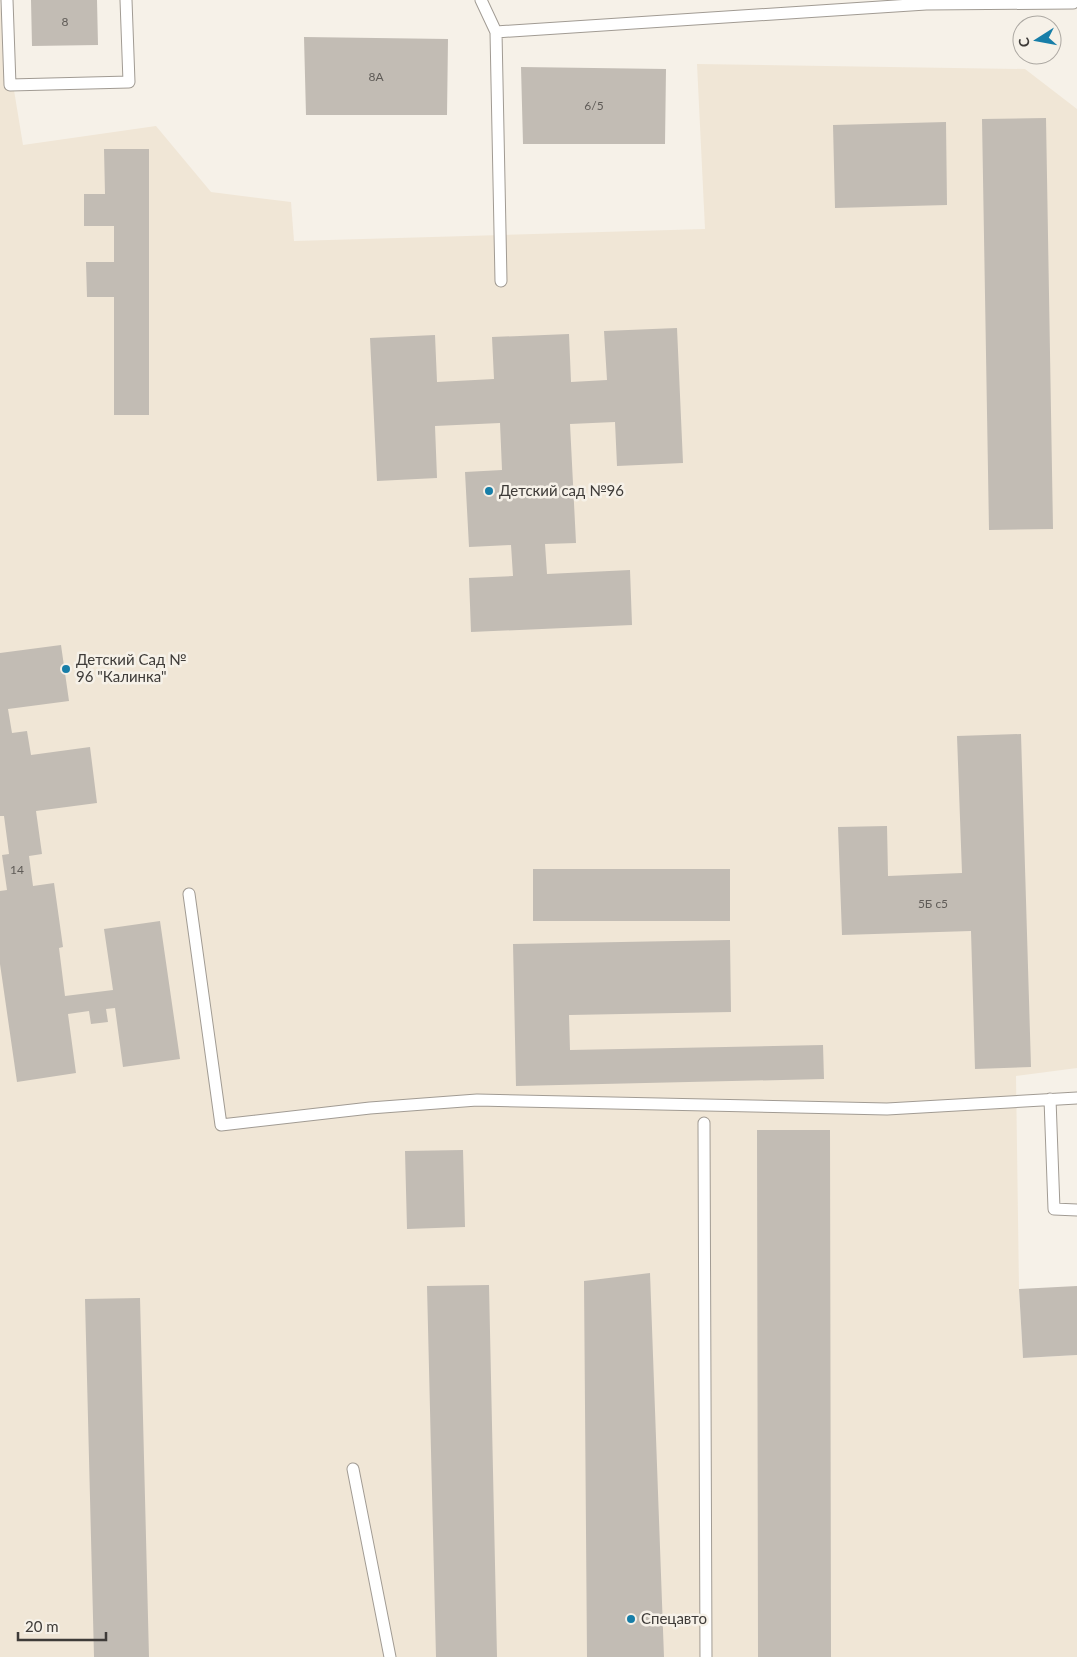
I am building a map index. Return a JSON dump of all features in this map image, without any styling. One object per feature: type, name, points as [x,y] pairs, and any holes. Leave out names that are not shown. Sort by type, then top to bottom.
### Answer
[{"type":"lane","points":[[7,0],[10,85],[128,82],[126,0]]},
{"type":"lane","points":[[481,0],[496,32],[501,281]]},
{"type":"lane","points":[[496,32],[926,2],[1074,3],[1073,0]]},
{"type":"lane","points":[[189,894],[221,1125],[370,1108],[477,1100],[887,1109],[1077,1098]]},
{"type":"lane","points":[[1050,1099],[1054,1209],[1077,1210]]},
{"type":"lane","points":[[704,1123],[706,1657]]},
{"type":"lane","points":[[353,1469],[390,1657]]},
{"type":"shaded area","points":[[0,5],[23,145],[156,126],[211,192],[291,202],[294,241],[705,229],[697,64],[1025,69],[1077,109],[1077,1068],[1016,1076],[1019,1289],[1023,1358],[1077,1355],[1077,1657],[0,1657]]},
{"type":"building","points":[[31,0],[97,0],[98,45],[32,46]]},
{"type":"building","points":[[304,37],[448,39],[447,115],[306,115]]},
{"type":"building","points":[[521,67],[666,69],[665,144],[523,144]]},
{"type":"building","points":[[1046,118],[1053,529],[989,530],[982,119]]},
{"type":"building","points":[[946,122],[947,205],[835,208],[833,125]]},
{"type":"building","points":[[104,149],[149,149],[149,415],[114,415],[114,297],[87,297],[86,262],[114,262],[114,226],[84,226],[84,194],[105,194]]},
{"type":"building","points":[[677,328],[683,463],[617,466],[615,422],[570,424],[576,543],[545,544],[547,574],[630,570],[632,625],[471,632],[469,578],[513,576],[511,545],[469,547],[465,472],[502,470],[500,423],[435,426],[437,478],[377,481],[370,338],[435,335],[437,382],[494,379],[492,337],[569,334],[571,382],[607,380],[604,331]]},
{"type":"building","points":[[61,645],[69,701],[8,709],[12,733],[27,731],[31,755],[90,747],[97,803],[36,811],[42,854],[29,856],[33,886],[54,883],[63,947],[59,948],[65,996],[113,990],[104,929],[160,921],[180,1059],[123,1067],[115,1008],[106,1009],[108,1022],[91,1024],[89,1011],[68,1014],[76,1073],[17,1082],[0,964],[0,891],[7,890],[2,855],[9,854],[4,816],[0,816],[0,653]]},
{"type":"building","points":[[1021,734],[1031,1067],[975,1069],[971,931],[842,935],[838,827],[887,826],[888,876],[962,873],[957,736]]},
{"type":"building","points":[[533,869],[730,869],[730,921],[533,921]]},
{"type":"building","points":[[730,940],[731,1012],[569,1015],[570,1050],[823,1045],[824,1079],[516,1086],[513,944]]},
{"type":"building","points":[[757,1130],[830,1130],[831,1657],[758,1657]]},
{"type":"building","points":[[463,1150],[465,1227],[407,1229],[405,1151]]},
{"type":"building","points":[[650,1273],[664,1657],[587,1657],[584,1281]]},
{"type":"building","points":[[489,1285],[497,1657],[436,1657],[427,1286]]},
{"type":"building","points":[[1077,1286],[1077,1355],[1023,1358],[1019,1289]]},
{"type":"building","points":[[140,1298],[149,1657],[94,1657],[85,1299]]},
{"type":"place","name":"Детский сад №96","points":[[489,491]]},
{"type":"place","name":"Детский Сад № 96 \"Калинка\"","points":[[66,669]]},
{"type":"place","name":"Спецавто","points":[[631,1619]]}]
